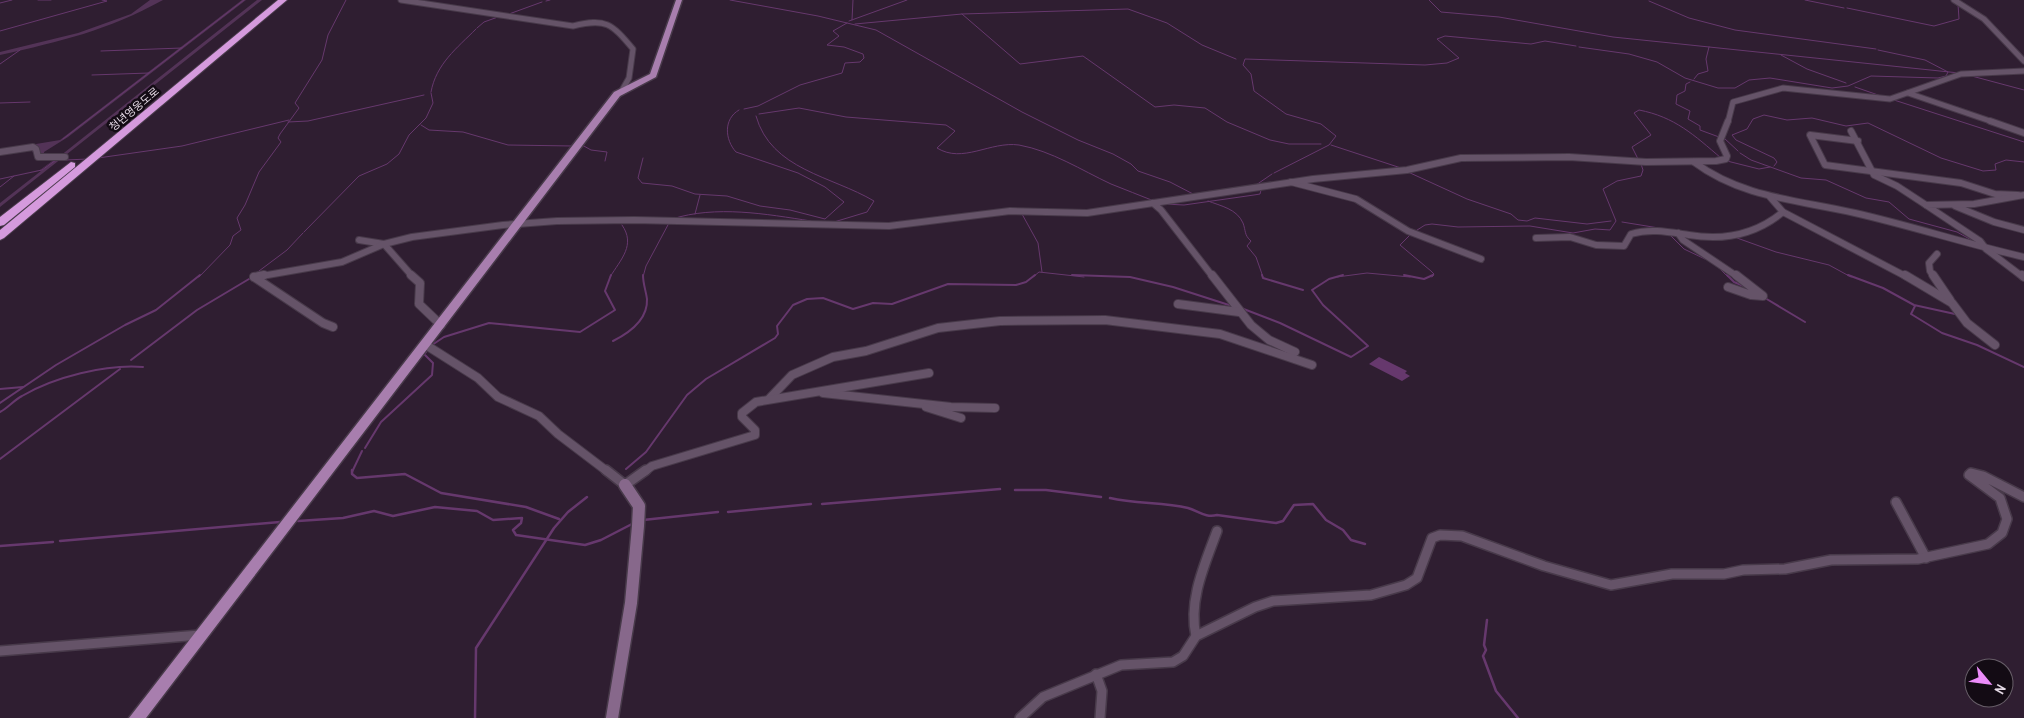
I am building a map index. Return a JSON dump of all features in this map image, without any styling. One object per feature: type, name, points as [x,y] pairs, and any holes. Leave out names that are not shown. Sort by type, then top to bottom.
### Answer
[{"type":"highway","name":"청년영웅도로","points":[[0,236],[272,0]]},
{"type":"highway","name":"청년영웅도로","points":[[0,223],[87,159],[283,0]]},
{"type":"main road","points":[[137,718],[200,634],[621,92],[654,73],[679,0]]},
{"type":"street","points":[[401,0],[573,26],[588,21],[600,22],[625,40],[632,49],[629,78],[621,92]]},
{"type":"street","points":[[1954,0],[1971,8],[1993,25],[2024,61]]},
{"type":"street","points":[[334,327],[323,323],[254,277],[342,262],[384,244],[412,237],[518,224],[634,220],[889,226],[1010,211],[1087,213],[1291,182],[1408,170],[1453,159],[1476,157],[1569,157],[1694,162],[1726,159],[1727,156],[1720,141],[1721,136],[1729,120],[1732,106],[1739,99],[1783,88],[1881,100],[1901,97],[1961,74],[2024,71]]},
{"type":"street","points":[[1908,93],[2024,133]]},
{"type":"street","points":[[1851,131],[1858,141],[1874,175],[1897,186],[1980,241],[1986,249],[2024,277]]},
{"type":"street","points":[[1858,141],[1810,135],[1825,165],[1961,183],[1995,194],[2021,195]]},
{"type":"street","points":[[0,152],[33,147],[36,149],[38,157],[65,157]]},
{"type":"street","points":[[1694,162],[1710,174],[1770,197],[1854,213],[1986,249],[2024,257]]},
{"type":"street","points":[[1291,182],[1356,199],[1408,231],[1481,259]]},
{"type":"street","points":[[1926,205],[1990,202],[2021,195]]},
{"type":"street","points":[[1770,197],[1783,212],[1923,284],[1952,303]]},
{"type":"street","points":[[1153,202],[1239,312],[1261,335],[1295,352]]},
{"type":"street","points":[[1954,205],[1994,222],[2024,230]]},
{"type":"street","points":[[1536,238],[1570,237],[1596,245],[1624,246],[1631,234],[1642,230],[1658,230],[1708,238],[1729,238],[1758,229],[1783,212]]},
{"type":"street","points":[[1678,233],[1683,240],[1715,259],[1763,296],[1751,295],[1728,287]]},
{"type":"street","points":[[359,240],[384,244],[405,270],[420,283],[420,304],[441,325]]},
{"type":"street","points":[[1937,254],[1929,263],[1930,271],[1967,323],[1995,345]]},
{"type":"street","points":[[1178,304],[1239,312]]},
{"type":"street","points":[[769,399],[798,371],[833,357],[866,351],[938,328],[1000,321],[1105,320],[1220,334],[1312,366]]},
{"type":"street","points":[[426,345],[478,378],[498,398],[539,416],[558,434],[625,485],[639,506],[631,603],[612,718]]},
{"type":"street","points":[[625,485],[640,473],[658,464],[755,435],[756,430],[742,417],[742,413],[750,405],[769,399],[811,391],[929,373]]},
{"type":"street","points":[[811,391],[951,407],[995,408]]},
{"type":"street","points":[[910,402],[961,418]]},
{"type":"street","points":[[1020,718],[1043,697],[1121,664],[1173,662],[1183,656],[1196,636],[1214,630],[1255,607],[1273,601],[1371,595],[1406,585],[1417,578],[1432,538],[1440,535],[1462,536],[1544,566],[1611,585],[1672,574],[1724,574],[1744,570],[1785,569],[1830,560],[1926,558],[1988,544],[2002,533],[2006,527],[2006,512],[2000,498],[1977,483],[1969,475],[1983,476],[2024,498]]},
{"type":"street","points":[[1896,502],[1926,558]]},
{"type":"street","points":[[1196,636],[1193,627],[1196,600],[1202,574],[1217,531]]},
{"type":"street","points":[[0,651],[200,634]]},
{"type":"street","points":[[1096,674],[1102,691],[1100,718]]},
{"type":"shaded area","points":[[150,0],[163,0],[122,20],[83,34],[0,55],[0,52],[78,33],[131,14]]},
{"type":"shaded area","points":[[242,0],[246,0],[68,137],[44,152],[44,155],[60,156],[257,0],[262,0],[0,207],[0,203],[55,160],[41,170],[0,178],[40,170],[55,159],[36,158],[31,149],[0,154],[32,148],[35,150],[37,157],[45,157],[40,156],[36,147],[0,150],[60,140]]},
{"type":"shaded area","points":[[1379,357],[1407,371],[1405,373],[1410,376],[1402,381],[1369,364]]},
{"type":"waterway","points":[[0,3],[12,0]]},
{"type":"waterway","points":[[38,0],[51,0]]},
{"type":"waterway","points":[[0,31],[107,1],[102,0]]},
{"type":"waterway","points":[[181,48],[244,0]]},
{"type":"waterway","points":[[289,122],[299,108],[295,103],[322,60],[328,35],[346,0]]},
{"type":"waterway","points":[[546,1],[550,0]]},
{"type":"waterway","points":[[730,0],[847,23]]},
{"type":"waterway","points":[[852,20],[853,0]]},
{"type":"waterway","points":[[852,20],[907,0]]},
{"type":"waterway","points":[[1429,0],[1441,12],[1499,17],[1613,37],[1948,72]]},
{"type":"waterway","points":[[1805,0],[1844,8]]},
{"type":"waterway","points":[[1649,1],[1689,18],[1735,30],[1876,49]]},
{"type":"waterway","points":[[509,14],[542,2]]},
{"type":"waterway","points":[[1847,8],[1934,26],[1959,19],[1958,4]]},
{"type":"waterway","points":[[962,14],[1128,9],[1167,23],[1202,45],[1236,59]]},
{"type":"waterway","points":[[855,24],[962,14]]},
{"type":"waterway","points":[[962,14],[1020,64],[1083,56],[1155,107],[1174,105],[1205,108],[1227,122],[1270,140],[1289,144],[1321,144]]},
{"type":"waterway","points":[[477,28],[484,22],[498,17]]},
{"type":"waterway","points":[[744,109],[758,106],[800,85],[842,73],[845,63],[860,62],[864,58],[863,54],[844,47],[827,45],[839,36],[833,31],[847,23]]},
{"type":"waterway","points":[[847,23],[876,30],[1022,112],[1078,140],[1113,154],[1131,164],[1138,171],[1170,182],[1195,195]]},
{"type":"waterway","points":[[431,92],[437,73],[442,65],[476,29]]},
{"type":"waterway","points":[[1274,173],[1329,145],[1336,136],[1321,124],[1286,114],[1254,91],[1251,74],[1243,65],[1245,59],[1425,65],[1447,63],[1459,58],[1437,39],[1445,36],[1531,44],[1545,41],[1576,46]]},
{"type":"waterway","points":[[1579,47],[1629,54],[1657,62],[1685,78],[1718,88],[1735,88],[1749,80],[1770,78],[1832,88],[1848,86],[1871,76],[1938,78],[1946,76],[1948,72]]},
{"type":"waterway","points":[[1694,79],[1698,74],[1708,71],[1706,59],[1709,47]]},
{"type":"waterway","points":[[101,51],[181,48]]},
{"type":"waterway","points":[[149,73],[181,48]]},
{"type":"waterway","points":[[0,64],[20,50]]},
{"type":"waterway","points":[[1878,50],[1925,60],[1948,72]]},
{"type":"waterway","points":[[1781,55],[1807,69],[1846,83]]},
{"type":"waterway","points":[[1948,72],[1959,73]]},
{"type":"waterway","points":[[63,139],[149,73]]},
{"type":"waterway","points":[[92,75],[149,73]]},
{"type":"waterway","points":[[1968,75],[2024,90]]},
{"type":"waterway","points":[[1690,82],[1686,84],[1685,91],[1677,95],[1676,104],[1690,111],[1688,119],[1700,126],[1700,130],[1719,137]]},
{"type":"waterway","points":[[1855,87],[1881,96]]},
{"type":"waterway","points":[[304,232],[359,176],[387,164],[399,154],[409,135],[426,118],[433,103],[431,93]]},
{"type":"waterway","points":[[289,122],[308,121],[424,95]]},
{"type":"waterway","points":[[1894,100],[2024,142]]},
{"type":"waterway","points":[[0,103],[30,102]]},
{"type":"waterway","points":[[759,114],[799,108],[846,117],[946,125],[955,131],[937,148],[947,152],[957,154],[998,146],[1019,145],[1055,156],[1111,184],[1154,201]]},
{"type":"waterway","points":[[643,158],[638,178],[642,183],[672,186],[695,194],[727,196],[760,206],[790,210],[825,219],[844,202],[825,187],[798,173],[736,152],[732,147],[727,130],[730,119],[739,110]]},
{"type":"waterway","points":[[1638,159],[1632,147],[1651,135],[1634,113],[1639,110],[1674,122],[1721,158]]},
{"type":"waterway","points":[[1774,166],[1777,162],[1774,158],[1736,140],[1732,135],[1747,129],[1753,119],[1764,115],[1787,120],[1812,118],[1846,126],[1868,123],[1941,158],[1983,171],[1996,170],[1995,164],[2006,160],[2024,162]]},
{"type":"waterway","points":[[756,116],[764,134],[775,149],[789,160],[874,201],[867,212],[834,222]]},
{"type":"waterway","points":[[98,158],[182,146],[289,120]]},
{"type":"waterway","points":[[199,277],[230,245],[233,236],[241,230],[237,218],[245,205],[259,172],[281,142],[278,138],[289,122]]},
{"type":"waterway","points":[[421,125],[429,130],[463,132],[508,145],[573,146]]},
{"type":"waterway","points":[[1724,138],[1738,151]]},
{"type":"waterway","points":[[582,145],[591,150],[607,152],[605,161]]},
{"type":"waterway","points":[[1331,145],[1401,168]]},
{"type":"waterway","points":[[1740,153],[1751,160],[1801,178],[1826,180],[1866,198],[1889,202],[1909,219],[1957,232],[1975,242]]},
{"type":"waterway","points":[[66,160],[88,159]]},
{"type":"waterway","points":[[14,176],[42,170],[56,160]]},
{"type":"waterway","points":[[1727,161],[1759,169],[1770,167]]},
{"type":"waterway","points":[[1414,232],[1425,225],[1432,224],[1458,227],[1530,226],[1573,233],[1595,229],[1610,230],[1616,221],[1603,189],[1617,181],[1641,176],[1643,170],[1641,164]]},
{"type":"waterway","points":[[1408,172],[1467,199],[1511,214],[1518,220],[1527,221],[1535,218],[1587,224],[1611,221]]},
{"type":"waterway","points":[[1256,185],[1272,174]]},
{"type":"waterway","points":[[0,179],[14,176]]},
{"type":"waterway","points":[[0,187],[14,176]]},
{"type":"waterway","points":[[1209,201],[1260,194],[1261,190]]},
{"type":"waterway","points":[[695,214],[700,195]]},
{"type":"waterway","points":[[1164,204],[1184,205],[1209,201]]},
{"type":"waterway","points":[[1209,201],[1228,209],[1240,218],[1246,235],[1251,241],[1247,246],[1256,257],[1263,277]]},
{"type":"waterway","points":[[695,214],[741,212],[811,221]]},
{"type":"waterway","points":[[672,219],[695,214]]},
{"type":"waterway","points":[[1022,214],[1038,243],[1042,272]]},
{"type":"waterway","points":[[1622,222],[1665,229]]},
{"type":"waterway","points":[[643,277],[646,266],[669,223]]},
{"type":"waterway","points":[[611,276],[622,258],[627,245],[628,239],[622,225]]},
{"type":"waterway","points":[[255,274],[287,250],[303,233]]},
{"type":"waterway","points":[[1411,234],[1400,245],[1434,274],[1432,277]]},
{"type":"waterway","points":[[1669,234],[1684,249],[1705,259]]},
{"type":"waterway","points":[[1737,238],[1776,252],[1829,265],[1851,277]]},
{"type":"waterway","points":[[2000,263],[2018,277],[2016,275]]},
{"type":"waterway","points":[[1718,267],[1728,277]]},
{"type":"waterway","points":[[1033,277],[1039,272],[1084,277]]},
{"type":"waterway","points":[[1337,277],[1367,273],[1410,277]]},
{"type":"waterway","points":[[0,403],[56,365],[125,325],[156,310],[200,275]]},
{"type":"waterway","points":[[626,469],[646,452],[687,395],[706,379],[775,338],[778,334],[777,326],[793,305],[807,299],[823,298],[853,309],[873,303],[892,304],[948,284],[1016,285],[1026,282],[1035,275]]},
{"type":"waterway","points":[[1072,275],[1130,277],[1173,287],[1232,306]]},
{"type":"waterway","points":[[1262,275],[1263,278],[1303,290]]},
{"type":"waterway","points":[[1241,308],[1280,323],[1351,357],[1368,346],[1323,305],[1312,290],[1329,279],[1343,275]]},
{"type":"waterway","points":[[1404,275],[1424,279],[1433,275]]},
{"type":"waterway","points":[[1727,275],[1734,282],[1746,287]]},
{"type":"waterway","points":[[1848,275],[1883,288],[1914,305],[1955,314]]},
{"type":"waterway","points":[[432,345],[444,337],[489,323],[580,332],[615,310],[605,291],[611,276]]},
{"type":"waterway","points":[[613,341],[631,330],[644,313],[647,299],[643,277]]},
{"type":"waterway","points":[[131,360],[197,310],[249,279]]},
{"type":"waterway","points":[[1765,298],[1805,322]]},
{"type":"waterway","points":[[1915,306],[1911,314],[1942,333],[1977,345],[2024,367]]},
{"type":"waterway","points":[[365,448],[381,422],[432,375],[433,363],[424,354],[429,349]]},
{"type":"waterway","points":[[0,412],[22,396],[49,383],[97,370],[143,367]]},
{"type":"waterway","points":[[0,459],[120,369]]},
{"type":"waterway","points":[[0,389],[23,387]]},
{"type":"waterway","points":[[352,472],[362,451]]},
{"type":"waterway","points":[[352,472],[357,478],[405,474],[441,493],[526,507],[559,519]]},
{"type":"waterway","points":[[822,504],[1000,489]]},
{"type":"waterway","points":[[1015,490],[1046,490],[1101,497]]},
{"type":"waterway","points":[[547,539],[568,512],[587,497]]},
{"type":"waterway","points":[[1110,498],[1179,506],[1209,516],[1217,515],[1276,523],[1283,521],[1294,505],[1313,504],[1326,520],[1343,530],[1351,540],[1365,544]]},
{"type":"waterway","points":[[728,512],[811,504]]},
{"type":"waterway","points":[[298,521],[343,518],[374,511],[393,516],[435,507],[477,511],[493,520],[522,518],[521,523],[513,530],[516,535],[547,539]]},
{"type":"waterway","points":[[643,520],[718,512]]},
{"type":"waterway","points":[[60,541],[280,522]]},
{"type":"waterway","points":[[547,539],[585,545],[601,540],[632,524]]},
{"type":"waterway","points":[[475,718],[476,648],[547,539]]},
{"type":"waterway","points":[[0,546],[53,542]]},
{"type":"waterway","points":[[1487,620],[1484,645],[1486,650],[1483,656],[1496,691],[1518,718]]}]
